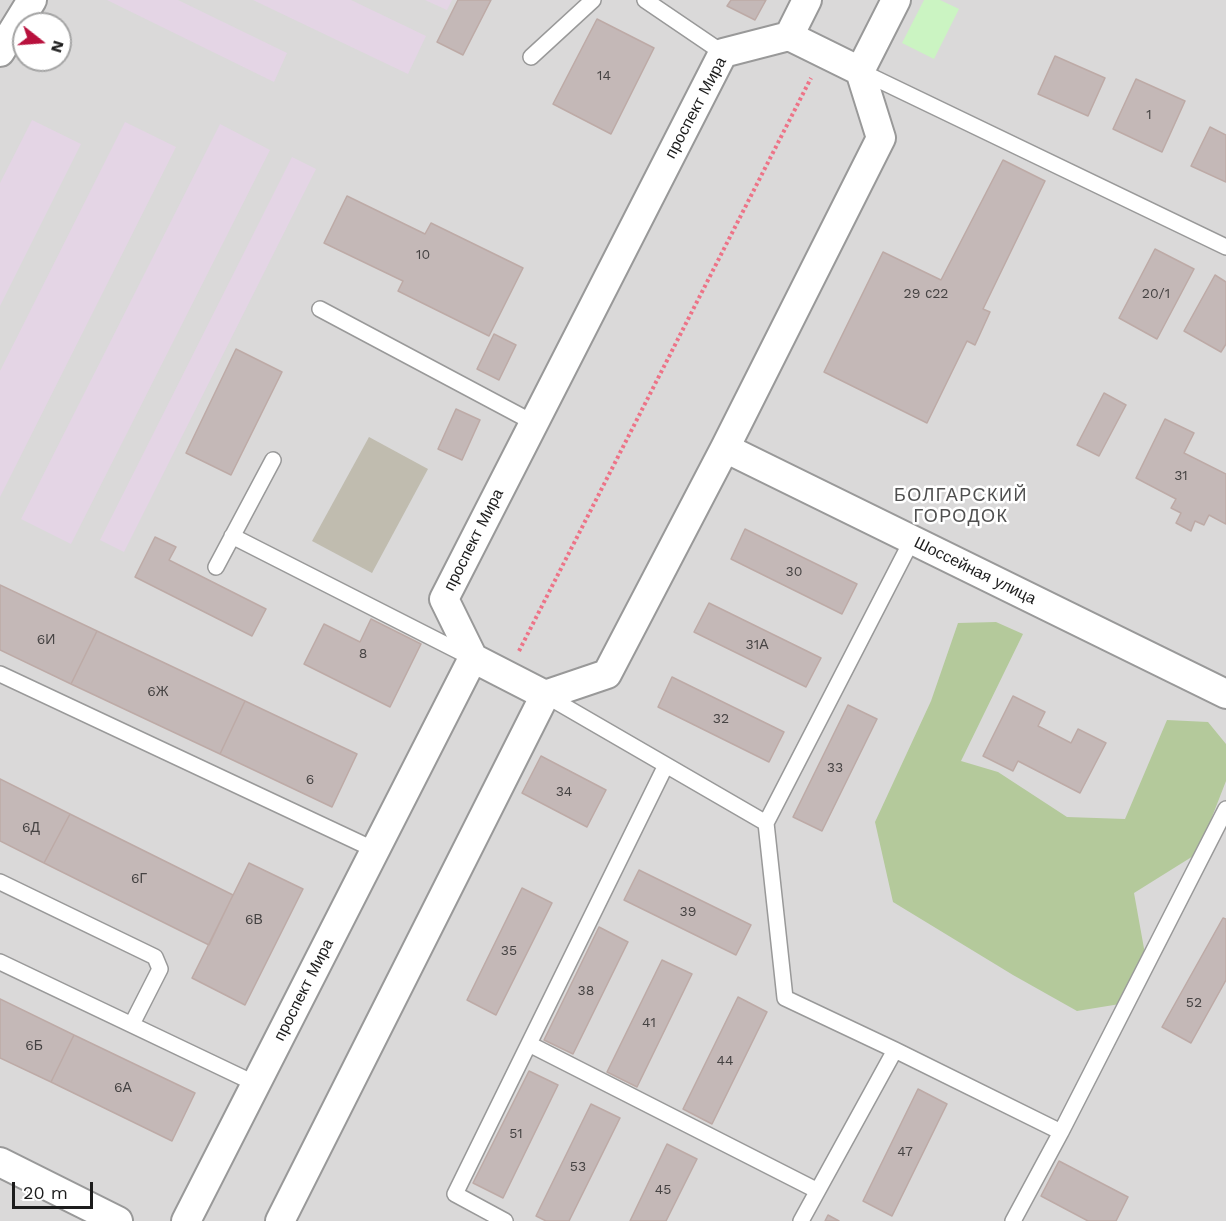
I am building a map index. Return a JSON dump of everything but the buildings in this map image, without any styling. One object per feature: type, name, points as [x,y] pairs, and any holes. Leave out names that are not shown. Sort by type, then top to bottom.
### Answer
[{"type":"street","points":[[0,52],[32,0]]},
{"type":"street","points":[[807,0],[789,36],[860,71]]},
{"type":"street","points":[[280,1221],[545,695],[607,674],[725,448],[881,138],[860,71],[896,0]]},
{"type":"street","name":"проспект Мира","points":[[186,1221],[472,658],[444,599],[723,53],[789,36]]},
{"type":"street","name":"Шоссейная улица","points":[[725,448],[1226,694]]},
{"type":"street","points":[[472,658],[545,695]]},
{"type":"street","points":[[0,1163],[118,1221]]},
{"type":"lane","points":[[531,57],[593,0]]},
{"type":"lane","points":[[645,0],[723,53]]},
{"type":"lane","points":[[860,71],[1226,247]]},
{"type":"lane","points":[[320,309],[534,423]]},
{"type":"lane","points":[[216,567],[273,460]]},
{"type":"lane","points":[[232,536],[472,658]]},
{"type":"lane","points":[[912,540],[766,823],[785,998],[1061,1132]]},
{"type":"lane","points":[[0,674],[375,850]]},
{"type":"lane","points":[[545,695],[766,823]]},
{"type":"lane","points":[[505,1221],[455,1194],[666,765]]},
{"type":"lane","points":[[1012,1221],[1061,1132],[1226,809]]},
{"type":"lane","points":[[0,882],[155,957],[160,969],[132,1024]]},
{"type":"lane","points":[[0,962],[256,1084]]},
{"type":"lane","points":[[529,1044],[816,1190]]},
{"type":"lane","points":[[801,1221],[895,1050]]},
{"type":"path","points":[[507,675],[824,53]]},
{"type":"shaded area","points":[[0,0],[1226,0],[1226,1221],[0,1221]]},
{"type":"shaded area","points":[[107,0],[178,0],[287,53],[274,82]]},
{"type":"shaded area","points":[[253,0],[351,0],[426,36],[408,74]]},
{"type":"shaded area","points":[[425,0],[452,0],[447,10]]},
{"type":"shaded area","points":[[32,120],[81,144],[0,306],[0,183]]},
{"type":"shaded area","points":[[125,122],[176,147],[0,497],[0,371]]},
{"type":"shaded area","points":[[220,124],[270,150],[71,544],[21,519]]},
{"type":"shaded area","points":[[292,157],[316,169],[124,552],[100,540]]},
{"type":"shaded area","points":[[369,437],[428,469],[372,573],[312,541]]},
{"type":"green space","points":[[924,0],[940,0],[959,9],[934,59],[902,43]]},
{"type":"green space","points":[[996,622],[1023,634],[961,761],[998,772],[1067,817],[1125,819],[1167,720],[1208,722],[1226,744],[1226,781],[1198,853],[1134,893],[1145,954],[1126,1003],[1077,1011],[893,902],[875,822],[931,701],[958,623]]},
{"type":"district","name":"БОЛГАРСКИЙ ГОРОДОК","points":[[961,506]]}]
